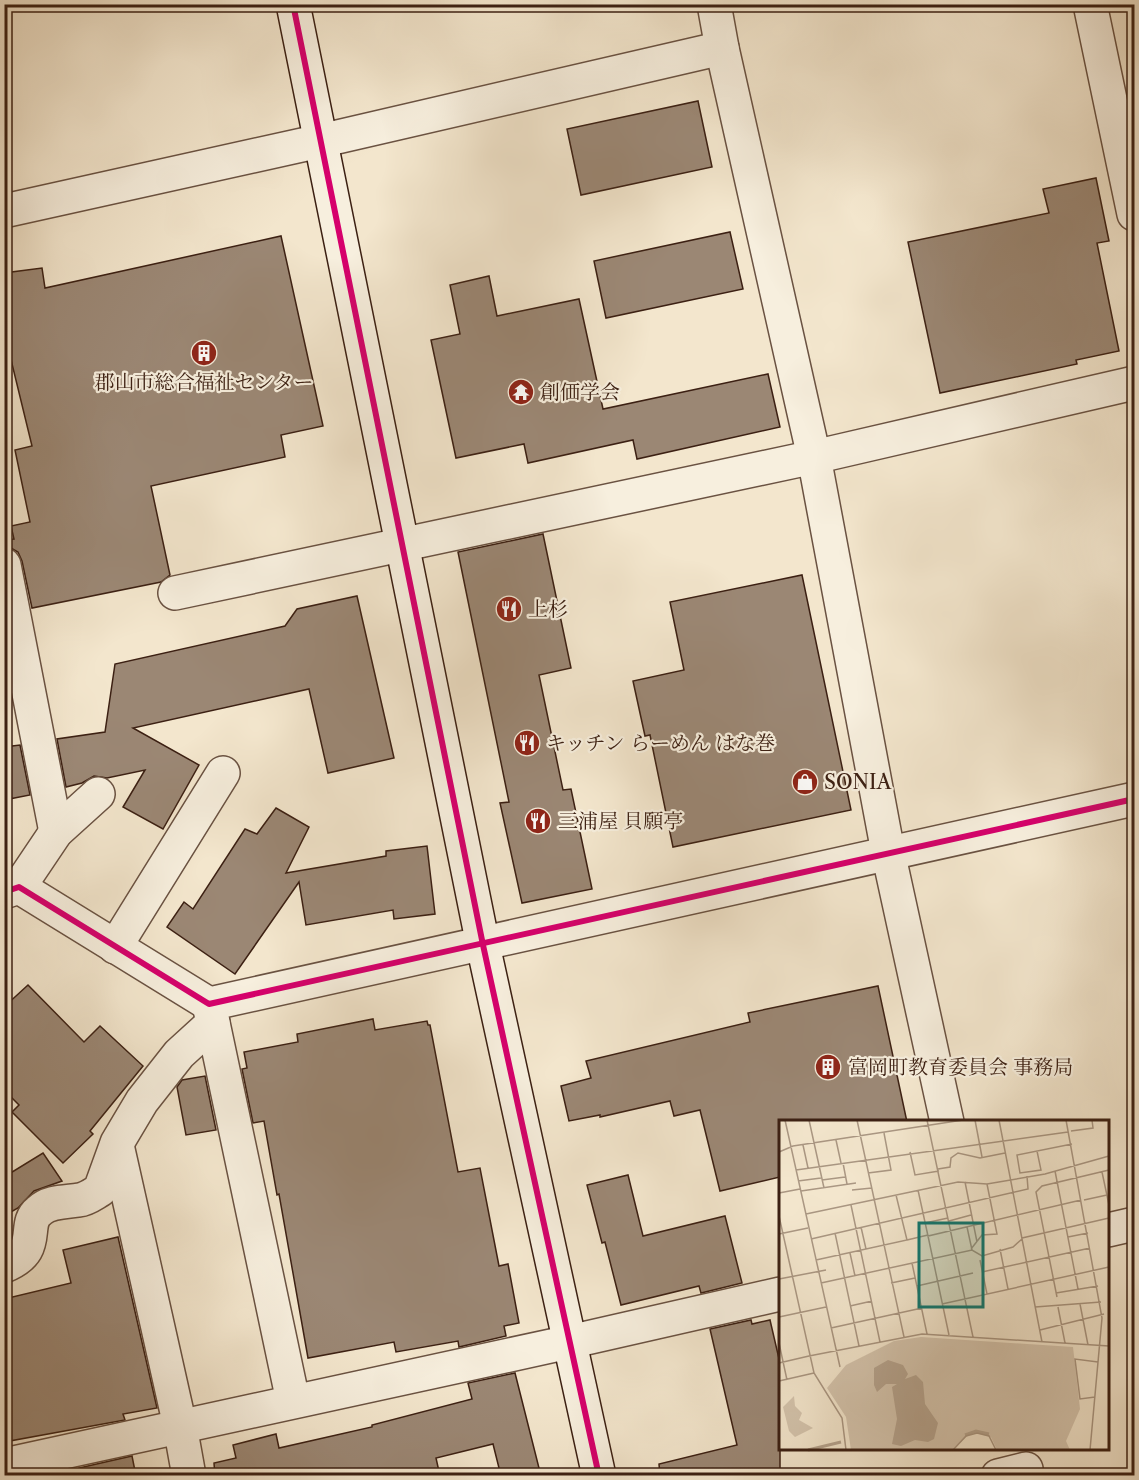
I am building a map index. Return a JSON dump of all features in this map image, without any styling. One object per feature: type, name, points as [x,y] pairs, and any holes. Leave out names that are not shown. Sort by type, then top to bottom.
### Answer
[{"type":"street","points":[[293,4],[483,945],[599,1476]]},
{"type":"street","points":[[714,4],[814,457],[888,852],[947,1120]]},
{"type":"street","points":[[1090,4],[1134,214]]},
{"type":"street","points":[[4,211],[722,48]]},
{"type":"street","points":[[176,593],[814,457],[1134,383]]},
{"type":"street","points":[[4,565],[10,621],[56,832]]},
{"type":"street","points":[[115,946],[223,772]]},
{"type":"street","points":[[98,794],[56,832],[12,889],[115,946],[211,1013],[293,1401]]},
{"type":"street","points":[[4,1266],[19,1260],[25,1252],[30,1240],[34,1215],[40,1209],[64,1201],[81,1200],[100,1190],[117,1143],[142,1101],[211,1013],[483,945],[888,852],[1134,799]]},
{"type":"street","points":[[117,1143],[189,1476]]},
{"type":"street","points":[[1109,1230],[1134,1224]]},
{"type":"street","points":[[4,1465],[779,1294]]},
{"type":"building","points":[[698,101],[712,167],[581,195],[567,129]]},
{"type":"building","points":[[1096,178],[1109,241],[1097,243],[1119,351],[1076,360],[1077,364],[940,393],[908,242],[1049,213],[1043,189]]},
{"type":"building","points":[[730,232],[743,289],[606,318],[594,261]]},
{"type":"building","points":[[281,236],[323,426],[281,435],[285,457],[151,486],[170,575],[161,582],[32,608],[18,552],[4,547],[4,540],[14,539],[11,526],[30,522],[15,450],[32,446],[4,331],[4,273],[42,268],[45,288]]},
{"type":"building","name":"創価学会","points":[[489,276],[497,316],[579,299],[603,409],[768,374],[780,427],[637,459],[633,440],[528,463],[524,444],[456,458],[431,340],[460,334],[450,285]]},
{"type":"building","points":[[543,534],[571,668],[539,675],[563,790],[571,789],[592,889],[522,903],[500,803],[509,802],[458,552]]},
{"type":"building","points":[[802,575],[851,810],[673,847],[650,735],[645,736],[633,681],[684,670],[670,602]]},
{"type":"building","points":[[357,596],[394,758],[328,773],[309,689],[133,728],[199,765],[163,829],[123,807],[145,770],[107,778],[94,776],[82,783],[66,787],[57,739],[105,732],[115,664],[285,626],[297,609]]},
{"type":"building","points":[[20,745],[30,795],[4,800],[4,747]]},
{"type":"building","points":[[276,808],[309,827],[286,873],[386,856],[386,851],[427,846],[435,914],[394,919],[393,910],[306,925],[299,882],[235,974],[167,927],[184,902],[193,909],[245,829],[257,834]]},
{"type":"building","points":[[28,985],[84,1042],[100,1026],[143,1066],[90,1131],[93,1134],[63,1163],[12,1112],[19,1105],[4,1090],[4,1007]]},
{"type":"building","points":[[878,986],[907,1120],[779,1120],[779,1177],[720,1191],[700,1110],[674,1116],[670,1101],[600,1117],[600,1115],[569,1121],[561,1086],[591,1078],[586,1061],[750,1022],[748,1013]]},
{"type":"building","points":[[373,1019],[375,1030],[427,1021],[430,1025],[458,1172],[480,1168],[499,1266],[508,1264],[519,1323],[504,1326],[506,1336],[459,1347],[458,1341],[396,1352],[394,1342],[308,1358],[264,1121],[253,1123],[242,1069],[247,1068],[244,1052],[298,1042],[297,1034]]},
{"type":"building","points":[[205,1076],[216,1130],[186,1135],[177,1087],[182,1080]]},
{"type":"building","points":[[43,1153],[62,1181],[34,1191],[18,1208],[4,1216],[4,1177]]},
{"type":"building","points":[[628,1175],[643,1236],[725,1216],[742,1283],[701,1293],[699,1286],[621,1305],[587,1185]]},
{"type":"building","points":[[118,1237],[157,1408],[123,1414],[125,1420],[4,1442],[4,1334],[11,1333],[4,1299],[71,1283],[63,1250]]},
{"type":"building","points":[[751,1320],[752,1324],[770,1320],[779,1359],[780,1476],[660,1476],[659,1464],[737,1445],[710,1329]]},
{"type":"building","points":[[515,1373],[541,1476],[501,1476],[493,1444],[436,1458],[440,1476],[215,1476],[214,1463],[236,1458],[233,1445],[276,1434],[279,1448],[372,1427],[372,1425],[472,1399],[468,1383]]},
{"type":"building","points":[[132,1456],[136,1476],[81,1476],[79,1468]]},
{"type":"cycle path","points":[[293,4],[483,945],[599,1476]]},
{"type":"cycle path","points":[[4,892],[19,887],[209,1004],[1134,799]]},
{"type":"place","name":"郡山市総合福祉センター","points":[[204,353]]},
{"type":"place","name":"創価学会","points":[[521,392]]},
{"type":"place","name":"上杉","points":[[509,609]]},
{"type":"place","name":"キッチン らーめん はな巻","points":[[527,743]]},
{"type":"place","name":"SONIA","points":[[805,782]]},
{"type":"place","name":"三浦屋 貝願亭","points":[[538,821]]},
{"type":"place","name":"富岡町教育委員会 事務局","points":[[828,1067]]}]
